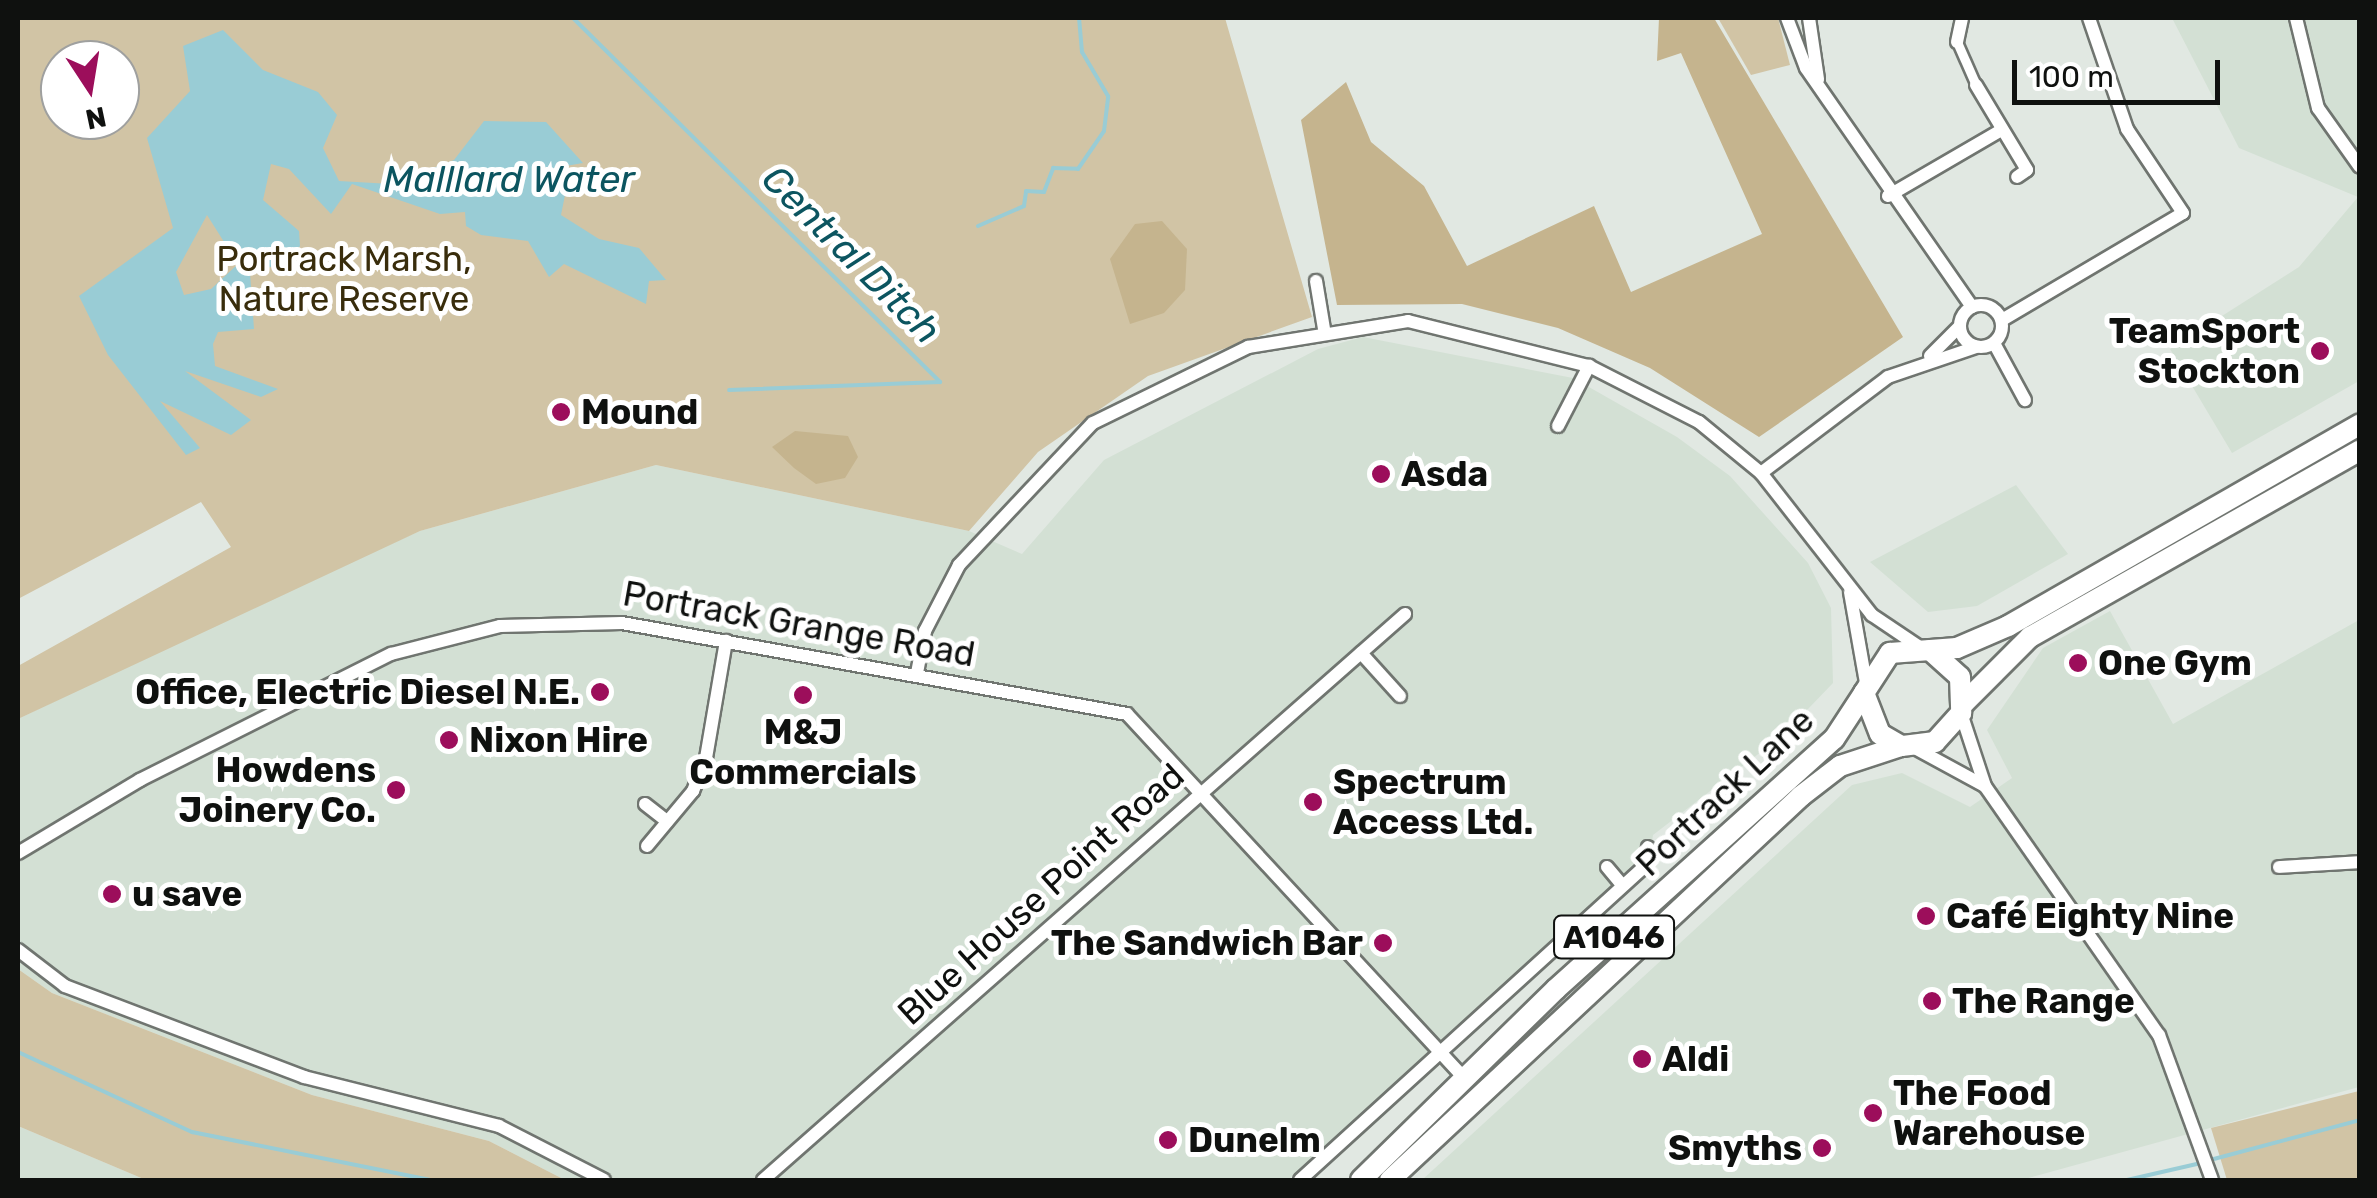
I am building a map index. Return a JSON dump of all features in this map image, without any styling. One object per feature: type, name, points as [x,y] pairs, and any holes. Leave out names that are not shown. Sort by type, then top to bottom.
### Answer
[{"type":"main road","name":"Portrack Lane","points":[[1361,1180],[1463,1077],[1815,756],[1890,653],[1926,649],[2008,626],[2360,424]]},
{"type":"main road","name":"Portrack Lane","points":[[1390,1180],[1802,796],[1840,766],[1935,742],[2030,637],[2360,450]]},
{"type":"main road","points":[[1926,649],[1960,678],[1962,708]]},
{"type":"main road","name":"Portrack Lane","points":[[1865,688],[1880,734],[1907,746]]},
{"type":"street","points":[[1786,18],[1794,50],[1819,81],[1888,196],[1972,306]]},
{"type":"street","points":[[1810,18],[1819,81]]},
{"type":"street","points":[[1960,18],[1957,42],[1998,132],[2027,170],[2017,177]]},
{"type":"street","points":[[2025,400],[1994,343],[2002,320],[2176,221],[2182,204],[2128,129],[2089,18]]},
{"type":"street","points":[[2296,18],[2318,108],[2360,167]]},
{"type":"street","points":[[1888,196],[1998,132]]},
{"type":"street","points":[[1316,280],[1324,330]]},
{"type":"street","points":[[1972,306],[1986,305],[2002,320]]},
{"type":"street","points":[[1929,358],[1960,326],[1972,306]]},
{"type":"street","points":[[917,673],[925,631],[959,565],[1066,443],[1206,361],[1324,330],[1408,321],[1590,366],[1699,422],[1761,472],[1850,590],[1926,649]]},
{"type":"street","points":[[1960,326],[1976,347]]},
{"type":"street","points":[[1761,472],[1856,396],[1929,358],[1994,343]]},
{"type":"street","points":[[1558,426],[1590,366]]},
{"type":"street","points":[[1850,590],[1865,688]]},
{"type":"street","name":"Blue House Point Road","points":[[762,1180],[1405,614]]},
{"type":"street","name":"Portrack Grange Road","points":[[18,853],[326,681],[457,633],[597,620],[917,673],[1126,714],[1204,788],[1463,1077]]},
{"type":"street","points":[[646,846],[668,821],[706,758],[726,641]]},
{"type":"street","points":[[1362,653],[1400,696]]},
{"type":"street","points":[[1962,708],[1985,786],[2159,1034],[2212,1180]]},
{"type":"street","points":[[1907,746],[1985,786]]},
{"type":"street","points":[[645,804],[668,821]]},
{"type":"street","name":"Portrack Lane","points":[[1300,1180],[1622,886],[1650,858],[1648,846]]},
{"type":"street","points":[[2278,867],[2360,862]]},
{"type":"street","name":"Portrack Lane","points":[[1607,867],[1622,886]]},
{"type":"street","points":[[18,950],[66,986],[304,1076],[499,1126],[604,1180]]},
{"type":"shaded area","points":[[1659,18],[1714,18],[1903,337],[1759,437],[1650,368],[1558,328],[1462,304],[1337,305],[1301,120],[1346,82],[1371,142],[1424,186],[1467,266],[1594,206],[1631,292],[1762,234],[1681,53],[1657,61]]},
{"type":"shaded area","points":[[2172,18],[2359,18],[2359,381],[2232,453],[2170,349],[2299,267],[2358,197],[2239,148]]},
{"type":"shaded area","points":[[1162,221],[1187,249],[1185,290],[1164,313],[1130,324],[1110,259],[1135,224]]},
{"type":"shaded area","points":[[1363,337],[1573,378],[1677,437],[1730,476],[1808,563],[1831,608],[1833,683],[1783,735],[1653,835],[1650,855],[1288,1180],[565,1180],[489,1141],[312,1095],[52,993],[18,969],[18,719],[271,597],[420,531],[656,465],[969,531],[1022,554],[1104,460],[1318,349]]},
{"type":"shaded area","points":[[795,431],[848,436],[858,457],[845,478],[816,484],[772,447]]},
{"type":"shaded area","points":[[2016,485],[2068,554],[1977,606],[1928,612],[1870,562]]},
{"type":"shaded area","points":[[2110,611],[2173,724],[2359,620],[2359,1087],[2021,1180],[1422,1180],[1852,785],[1902,773],[1970,807],[2012,778],[1987,730],[2043,648]]},
{"type":"shaded area","points":[[18,1126],[146,1180],[18,1180]]},
{"type":"green space","name":"Portrack Marsh, Nature Reserve","points":[[18,18],[1225,18],[1312,317],[1148,376],[1038,452],[969,531],[656,465],[420,531],[18,719],[18,666],[231,547],[201,502],[18,599]]},
{"type":"green space","points":[[1718,18],[1778,18],[1790,65],[1751,75]]},
{"type":"green space","points":[[18,969],[52,993],[312,1095],[489,1141],[565,1180],[146,1180],[18,1126]]},
{"type":"green space","points":[[2359,1091],[2359,1180],[2227,1180],[2211,1128]]},
{"type":"water","name":"Malllard Water","points":[[223,30],[263,70],[318,92],[337,115],[323,148],[339,181],[391,184],[454,160],[484,121],[546,122],[583,163],[560,167],[568,180],[561,215],[599,239],[639,248],[666,280],[649,281],[646,304],[564,264],[549,277],[528,241],[481,235],[466,226],[465,212],[440,214],[352,184],[331,214],[289,169],[271,164],[263,200],[299,231],[300,246],[284,263],[250,273],[254,329],[218,332],[213,344],[215,366],[278,389],[261,397],[185,371],[251,420],[231,435],[160,401],[200,448],[186,455],[108,355],[79,296],[173,228],[147,138],[190,91],[183,46]],"holes":[[[207,215],[238,264],[211,289],[184,295],[176,272]]]},
{"type":"waterway","name":"Central Ditch","points":[[573,18],[940,382],[729,390]]},
{"type":"waterway","points":[[978,226],[1024,206],[1026,191],[1044,192],[1053,168],[1078,169],[1104,131],[1108,96],[1082,52],[1079,18]]},
{"type":"waterway","points":[[18,1052],[192,1132],[429,1180]]},
{"type":"waterway","points":[[2210,1160],[2360,1120]]},
{"type":"waterway","points":[[2127,1180],[2201,1163]]},
{"type":"place","name":"TeamSport Stockton","points":[[2320,351]]},
{"type":"place","name":"Mound","points":[[561,412]]},
{"type":"place","name":"Asda","points":[[1381,474]]},
{"type":"place","name":"One Gym","points":[[2078,663]]},
{"type":"place","name":"Office, Electric Diesel N.E.","points":[[600,692]]},
{"type":"place","name":"M&J Commercials","points":[[803,695]]},
{"type":"place","name":"Nixon Hire","points":[[449,740]]},
{"type":"place","name":"Howdens Joinery Co.","points":[[396,790]]},
{"type":"place","name":"Spectrum Access Ltd.","points":[[1313,802]]},
{"type":"place","name":"u save","points":[[112,894]]},
{"type":"place","name":"Café Eighty Nine","points":[[1926,916]]},
{"type":"place","name":"The Sandwich Bar","points":[[1383,943]]},
{"type":"place","name":"The Range","points":[[1932,1001]]},
{"type":"place","name":"Aldi","points":[[1642,1059]]},
{"type":"place","name":"The Food Warehouse","points":[[1873,1113]]},
{"type":"place","name":"Dunelm","points":[[1168,1140]]},
{"type":"place","name":"Smyths","points":[[1822,1148]]}]
